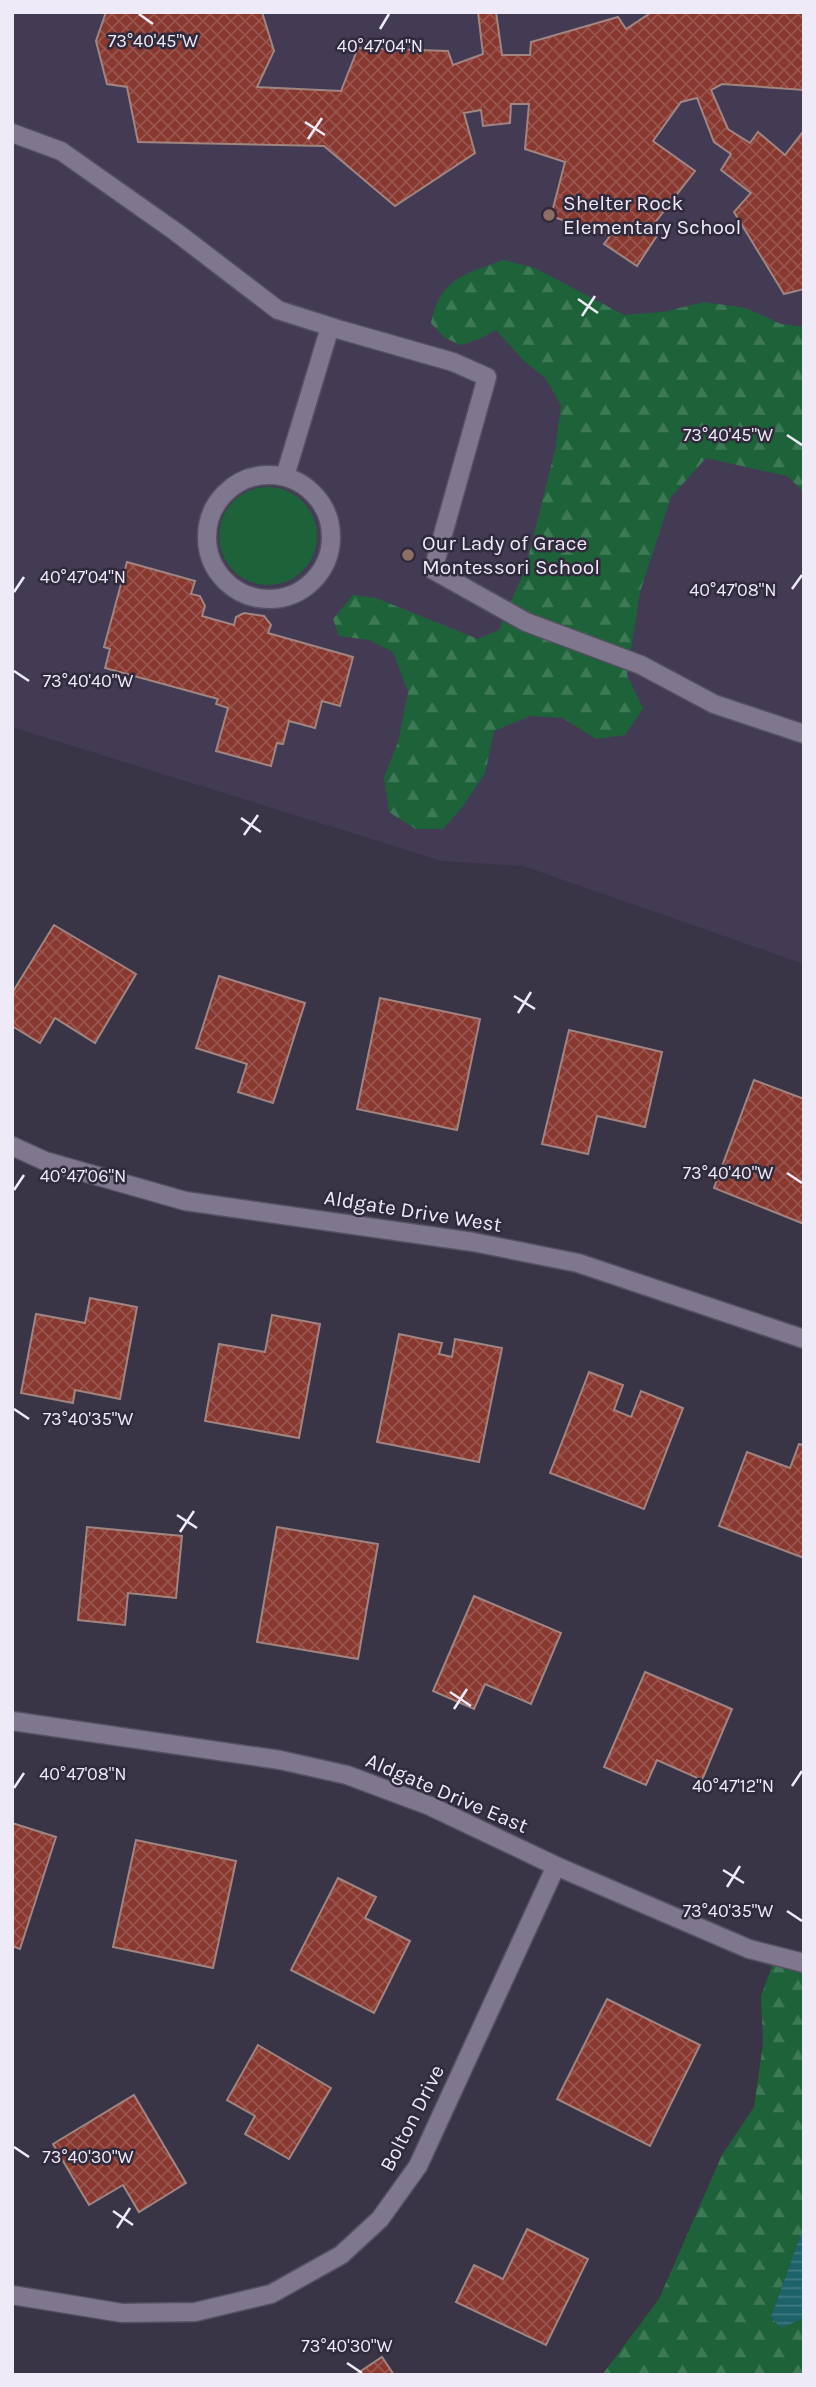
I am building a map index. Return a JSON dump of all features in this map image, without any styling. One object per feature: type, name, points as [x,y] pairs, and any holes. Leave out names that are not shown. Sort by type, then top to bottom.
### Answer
[{"type":"street","points":[[12,134],[61,151],[176,232],[278,310],[453,362],[487,377],[433,570],[526,622],[641,665],[714,704],[804,734]]},
{"type":"street","points":[[285,476],[330,327]]},
{"type":"street","points":[[264,475],[285,476],[303,485],[318,498],[327,515],[331,534],[328,554],[320,572],[306,586],[289,596],[269,599],[250,596],[232,587],[217,572],[208,552],[207,530],[212,510],[225,492],[243,480],[264,475]]},
{"type":"street","name":"Aldgate Drive West","points":[[12,1146],[45,1161],[184,1201],[473,1242],[579,1263],[804,1339]]},
{"type":"street","name":"Aldgate Drive East","points":[[12,1721],[280,1760],[347,1775],[430,1806],[556,1866],[749,1949],[804,1963]]},
{"type":"street","name":"Bolton Drive","points":[[12,2295],[122,2313],[195,2312],[271,2294],[341,2255],[380,2219],[418,2166],[556,1866]]},
{"type":"shaded area","name":"Our Lady of Grace Montessori School","points":[[12,12],[804,12],[804,964],[523,866],[442,861],[12,727]]},
{"type":"shaded area","points":[[804,2235],[804,2318],[781,2328],[771,2317],[800,2236]]},
{"type":"green space","points":[[503,260],[535,268],[624,315],[663,312],[704,302],[746,308],[781,324],[804,327],[804,492],[787,476],[706,458],[671,497],[640,592],[627,675],[643,709],[625,735],[596,739],[563,718],[530,716],[494,731],[485,773],[463,806],[443,829],[416,829],[389,812],[384,777],[398,742],[408,692],[393,652],[369,640],[339,636],[333,619],[353,595],[376,598],[478,639],[499,630],[526,566],[555,450],[561,405],[545,378],[523,360],[496,330],[461,345],[445,338],[431,323],[435,308],[447,287],[465,275]]},
{"type":"green space","points":[[268,487],[287,490],[303,501],[314,517],[317,536],[314,555],[303,571],[287,582],[268,585],[249,582],[233,571],[222,555],[219,536],[222,517],[233,501],[249,490]]},
{"type":"green space","points":[[776,1956],[804,1963],[804,2235],[800,2236],[771,2317],[781,2327],[804,2318],[804,2375],[602,2375],[659,2299],[722,2155],[754,2107],[763,2044],[761,1996]]},
{"type":"building","points":[[106,12],[262,12],[274,51],[257,87],[341,91],[358,48],[448,51],[453,65],[483,54],[478,12],[496,12],[502,55],[530,55],[531,42],[618,17],[626,29],[652,12],[804,12],[804,90],[722,84],[711,90],[728,129],[750,143],[758,132],[785,155],[802,133],[804,134],[804,289],[784,294],[734,212],[751,193],[721,170],[731,154],[714,142],[697,98],[681,102],[653,141],[695,171],[650,229],[658,234],[637,266],[604,244],[610,236],[551,216],[565,162],[525,149],[529,104],[511,104],[510,123],[483,126],[481,110],[464,113],[475,153],[395,206],[324,146],[138,142],[127,87],[107,84],[96,41]]},
{"type":"building","points":[[127,562],[195,581],[191,594],[200,596],[205,606],[202,616],[234,625],[236,617],[244,613],[264,616],[271,625],[268,633],[353,657],[340,706],[322,701],[315,728],[289,721],[283,744],[277,743],[271,766],[216,751],[228,708],[216,704],[218,699],[105,668],[110,649],[104,647]]},
{"type":"building","points":[[54,925],[136,974],[95,1043],[55,1018],[40,1043],[12,1026],[12,993]]},
{"type":"building","points":[[219,976],[305,1003],[273,1103],[238,1092],[247,1064],[196,1048]]},
{"type":"building","points":[[380,998],[480,1019],[457,1130],[357,1109]]},
{"type":"building","points":[[569,1030],[662,1052],[645,1127],[597,1116],[588,1154],[542,1144]]},
{"type":"building","points":[[754,1080],[804,1099],[804,1224],[714,1188]]},
{"type":"building","points":[[90,1298],[137,1307],[120,1399],[75,1390],[73,1403],[21,1393],[36,1314],[85,1323]]},
{"type":"building","points":[[272,1315],[320,1324],[299,1438],[205,1421],[219,1344],[265,1352]]},
{"type":"building","points":[[399,1334],[442,1343],[439,1354],[452,1357],[455,1339],[502,1348],[479,1462],[377,1442]]},
{"type":"building","points":[[589,1372],[623,1385],[614,1410],[631,1417],[641,1391],[683,1408],[644,1509],[550,1473]]},
{"type":"building","points":[[799,1444],[804,1445],[804,1558],[719,1526],[747,1452],[790,1468]]},
{"type":"building","points":[[87,1527],[182,1536],[176,1598],[128,1593],[125,1625],[78,1620]]},
{"type":"building","points":[[277,1527],[378,1544],[358,1659],[257,1642]]},
{"type":"building","points":[[474,1596],[561,1633],[531,1704],[485,1684],[474,1709],[433,1691]]},
{"type":"building","points":[[645,1672],[732,1709],[702,1780],[657,1760],[646,1785],[604,1767]]},
{"type":"building","points":[[12,1823],[56,1837],[20,1949],[12,1946]]},
{"type":"building","points":[[136,1840],[236,1861],[213,1968],[113,1947]]},
{"type":"building","points":[[338,1878],[376,1897],[365,1918],[410,1941],[374,2013],[291,1970]]},
{"type":"building","points":[[607,1999],[700,2045],[650,2146],[557,2099]]},
{"type":"building","points":[[258,2045],[331,2088],[289,2159],[245,2134],[255,2116],[227,2100]]},
{"type":"building","points":[[134,2095],[186,2183],[139,2212],[123,2185],[89,2205],[53,2144]]},
{"type":"building","points":[[527,2229],[588,2259],[546,2345],[456,2302],[474,2265],[503,2279]]},
{"type":"building","points":[[382,2357],[394,2375],[355,2375]]},
{"type":"place","name":"Shelter Rock Elementary School","points":[[549,215]]},
{"type":"place","name":"Our Lady of Grace Montessori School","points":[[408,555]]}]
